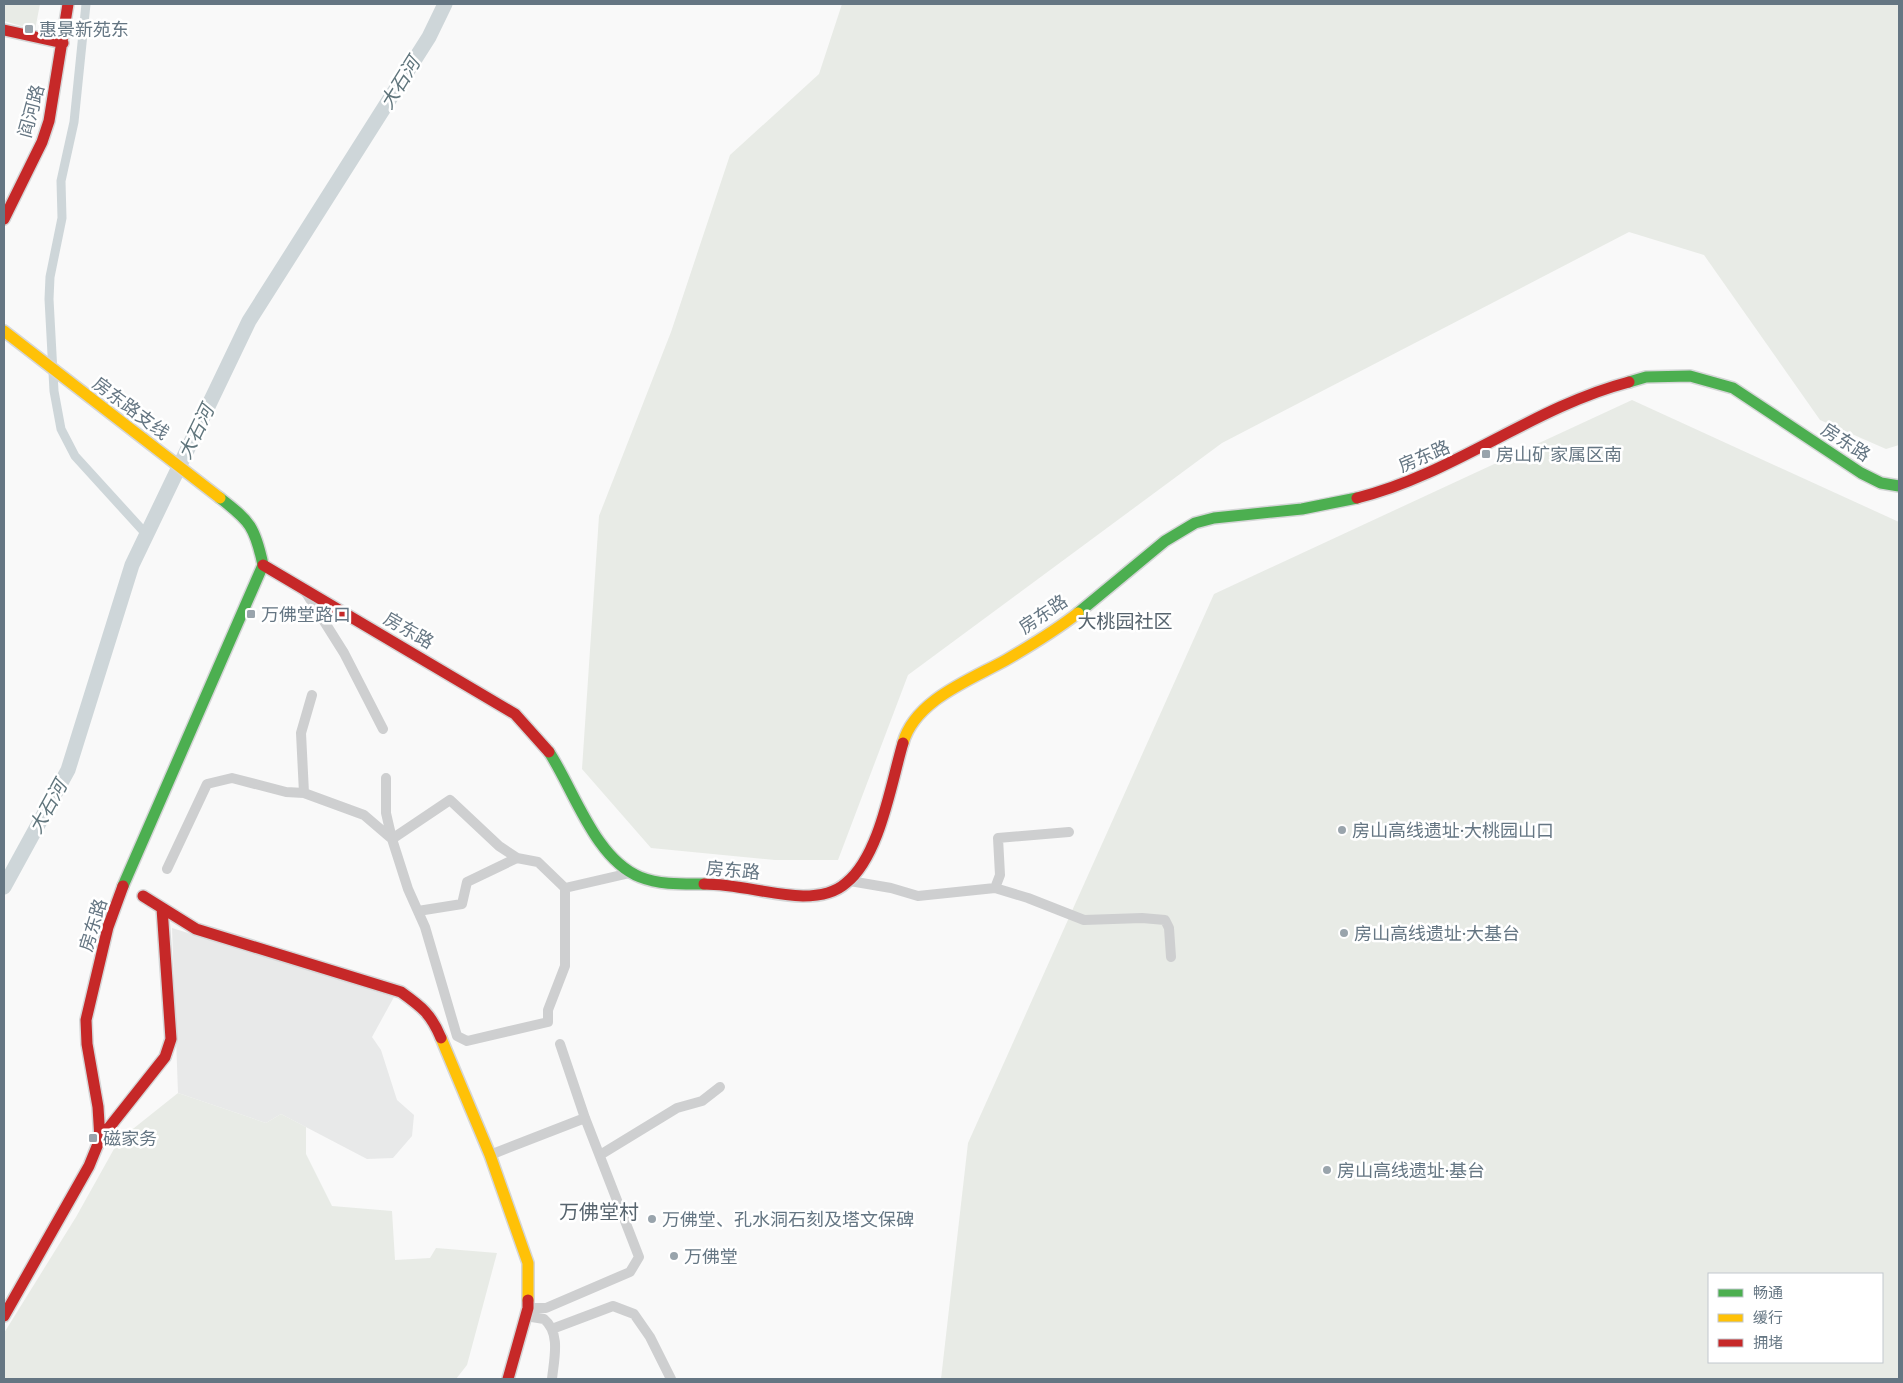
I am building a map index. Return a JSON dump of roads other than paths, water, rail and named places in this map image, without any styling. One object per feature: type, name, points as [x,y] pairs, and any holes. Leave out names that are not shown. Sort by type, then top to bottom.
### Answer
[{"type":"main road","name":"阎河路","points":[[4,219],[42,142],[54,100],[68,4]]},
{"type":"main road","points":[[4,30],[62,44]]},
{"type":"main road","name":"房东路支线","points":[[4,331],[116,420],[222,498],[244,517],[251,526],[258,541],[263,565]]},
{"type":"main road","name":"房东路","points":[[4,1316],[89,1166],[100,1139],[98,1107],[86,1044],[86,1020],[108,927],[124,883],[263,565],[515,714],[546,747],[604,846],[618,863],[630,873],[644,880],[670,884],[718,884],[799,896],[818,895],[836,889],[850,881],[871,852],[906,732],[912,721],[936,701],[1072,617],[1174,535],[1194,523],[1212,518],[1271,514],[1388,490],[1464,458],[1580,397],[1629,381],[1667,376],[1715,380],[1733,388],[1861,473],[1881,483],[1899,486]]},
{"type":"main road","points":[[143,896],[196,929],[401,992],[425,1009],[435,1023],[490,1155],[524,1248],[529,1275],[527,1312],[508,1379]]},
{"type":"main road","points":[[100,1139],[165,1057],[171,1038],[162,908]]},
{"type":"street","points":[[303,588],[344,653],[383,728]]},
{"type":"street","points":[[304,793],[301,733],[312,695]]},
{"type":"street","points":[[167,869],[207,784],[232,778],[286,792],[304,793],[364,816],[392,839]]},
{"type":"street","points":[[386,778],[386,813],[392,839],[408,889],[425,927],[457,1036],[467,1041],[548,1022],[548,1010],[565,966],[564,888],[538,862],[517,858],[499,846],[450,800],[392,839]]},
{"type":"street","points":[[995,888],[1000,875],[998,838],[1069,832]]},
{"type":"street","points":[[418,911],[462,904],[467,882],[517,858]]},
{"type":"street","points":[[564,888],[630,873]]},
{"type":"street","points":[[850,881],[892,888],[918,896],[995,888],[1028,898],[1084,920],[1142,918],[1165,920],[1170,928],[1170,957]]},
{"type":"street","points":[[527,1312],[546,1308],[630,1272],[639,1257],[585,1118],[560,1044]]},
{"type":"street","points":[[600,1155],[677,1108],[702,1101],[720,1087]]},
{"type":"street","points":[[490,1155],[585,1118]]},
{"type":"street","points":[[552,1329],[614,1306],[634,1314],[650,1337],[671,1379]]},
{"type":"street","points":[[527,1312],[544,1319],[552,1329],[555,1347],[552,1379]]},
{"type":"waterway","points":[[86,4],[74,122],[61,181],[62,218],[50,277],[49,299],[54,391],[61,429],[75,456],[146,534]]},
{"type":"waterway","name":"大石河","points":[[4,887],[68,770],[132,565],[249,321],[429,37],[445,4]]},
{"type":"place","name":"惠景新苑东","points":[[29,29]]},
{"type":"place","name":"房山矿家属区南","points":[[1486,454]]},
{"type":"place","name":"万佛堂路口","points":[[251,614]]},
{"type":"place","name":"房山高线遗址·大桃园山口","points":[[1342,830]]},
{"type":"place","name":"房山高线遗址·大基台","points":[[1344,933]]},
{"type":"place","name":"磁家务","points":[[93,1138]]},
{"type":"place","name":"房山高线遗址·基台","points":[[1327,1170]]},
{"type":"place","name":"万佛堂、孔水洞石刻及塔文保碑","points":[[652,1219]]},
{"type":"place","name":"万佛堂","points":[[674,1256]]},
{"type":"district","name":"大桃园社区","points":[[1125,621]]},
{"type":"district","name":"万佛堂村","points":[[599,1212]]}]
